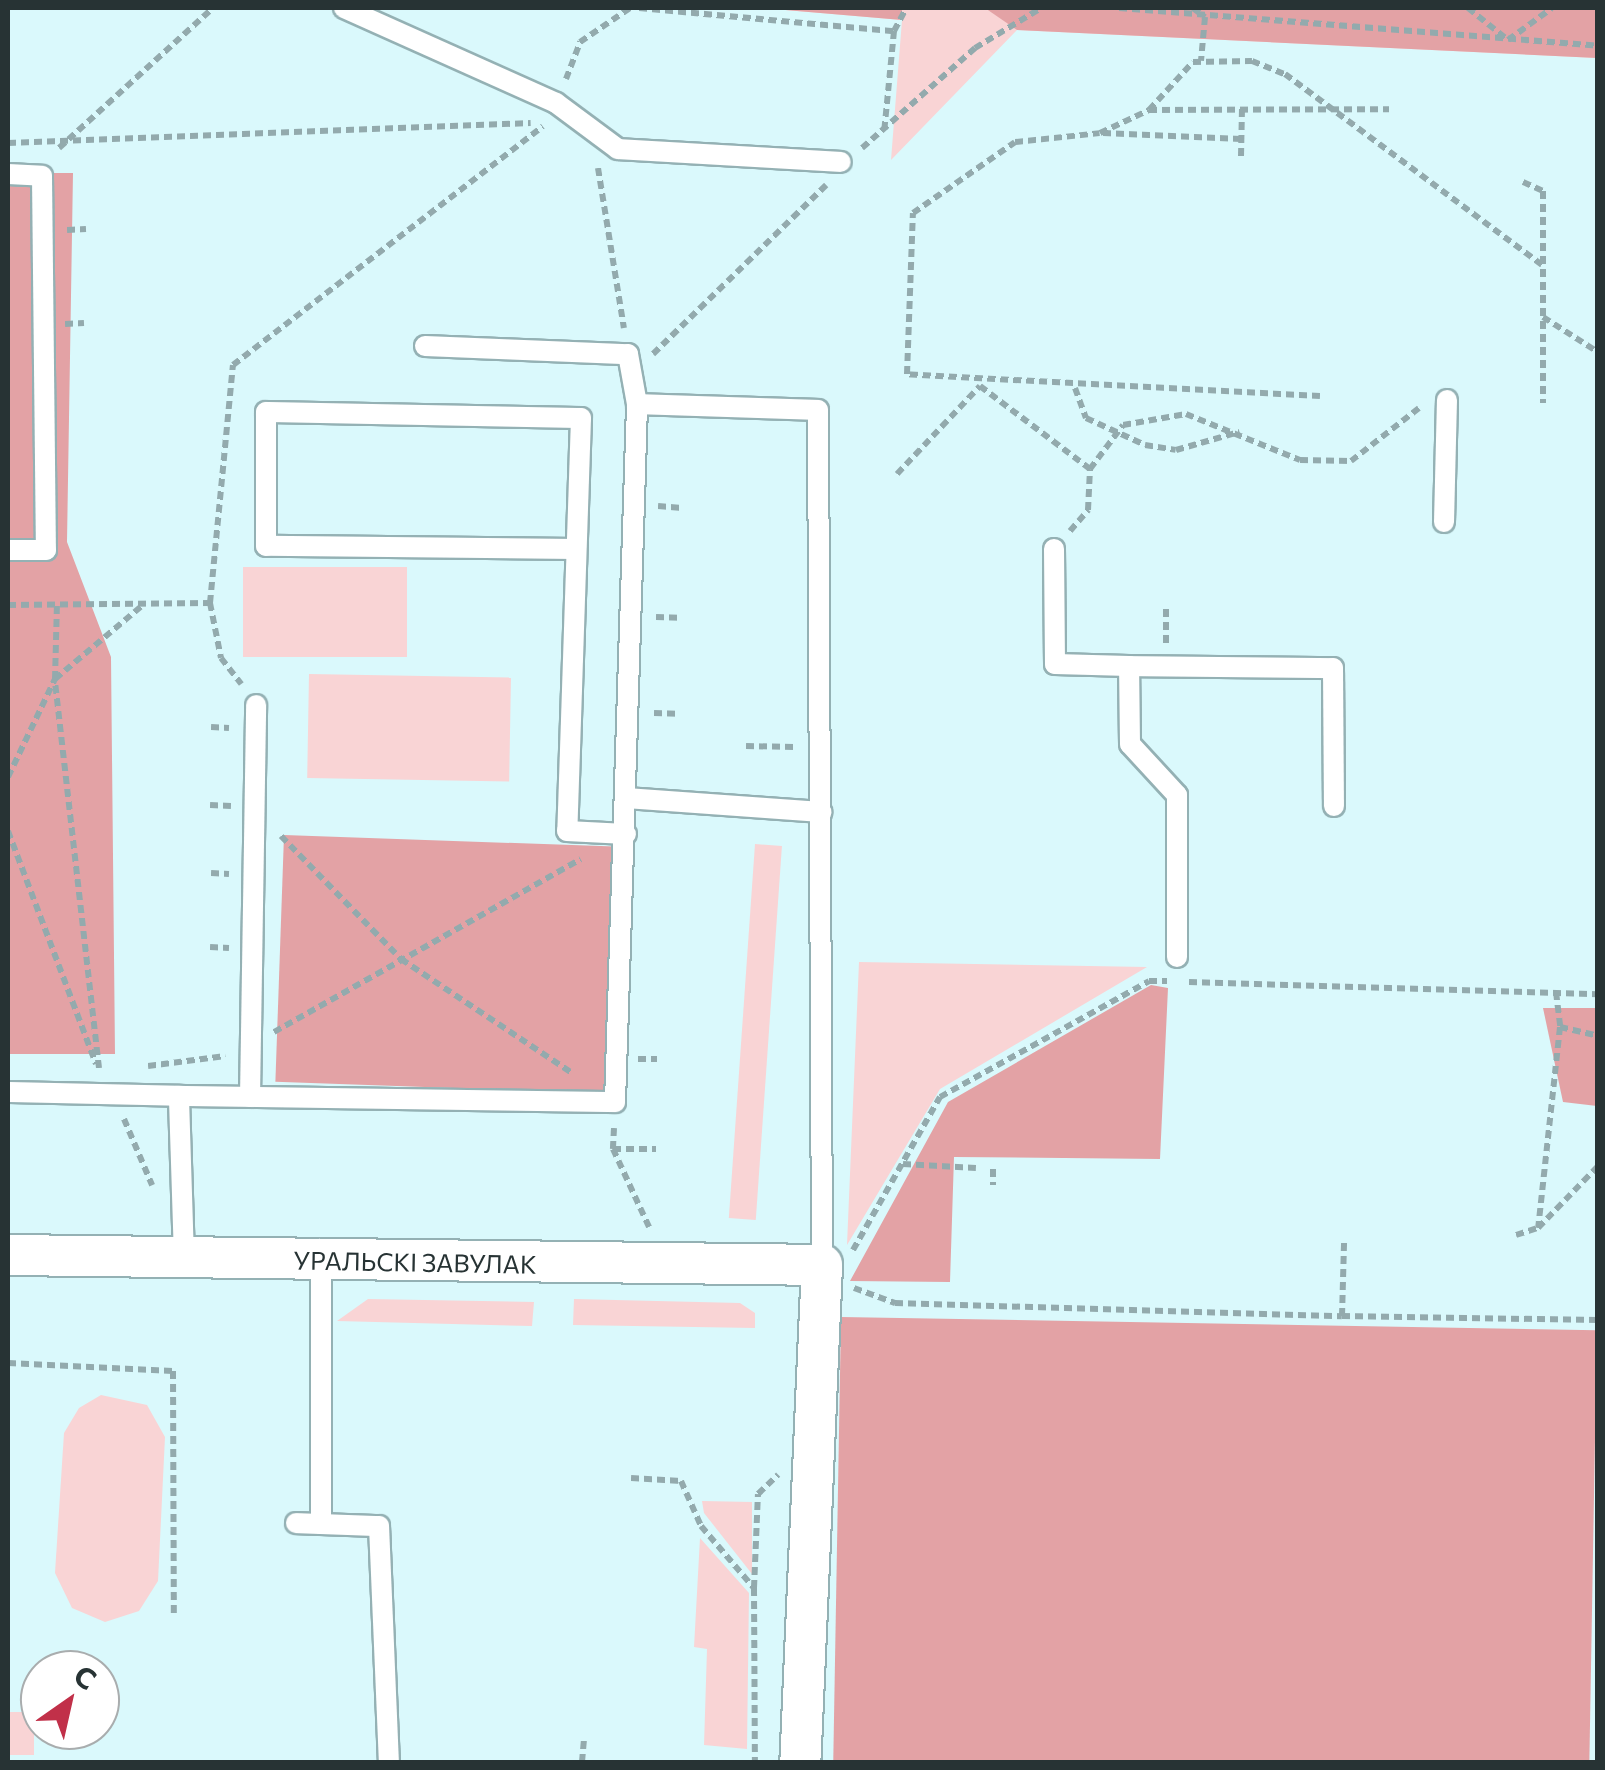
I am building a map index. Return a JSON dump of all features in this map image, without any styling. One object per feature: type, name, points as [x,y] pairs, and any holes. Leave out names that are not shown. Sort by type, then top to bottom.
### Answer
[{"type":"street","name":"УРАЛЬСКІ ЗАВУЛАК","points":[[8,1255],[320,1260],[828,1279]]},
{"type":"street","points":[[800,1762],[828,1279]]},
{"type":"lane","points":[[344,8],[592,130],[618,149],[841,162]]},
{"type":"lane","points":[[8,174],[42,176],[46,550],[8,550]]},
{"type":"lane","points":[[8,1092],[615,1102],[637,404],[633,362],[425,346]]},
{"type":"lane","points":[[1437,400],[1444,522]]},
{"type":"lane","points":[[637,404],[818,410],[828,1279]]},
{"type":"lane","points":[[576,550],[266,546],[266,412],[582,418],[567,831],[626,834]]},
{"type":"lane","points":[[1054,549],[1055,664],[1333,668],[1334,806]]},
{"type":"lane","points":[[1129,666],[1130,744],[1177,796],[1177,957]]},
{"type":"lane","points":[[250,1097],[256,704]]},
{"type":"lane","points":[[626,798],[820,812]]},
{"type":"lane","points":[[184,1258],[180,1126],[189,1096]]},
{"type":"lane","points":[[320,1260],[321,1524]]},
{"type":"lane","points":[[296,1523],[379,1526],[389,1762]]},
{"type":"path","points":[[42,176],[60,147],[213,8]]},
{"type":"path","points":[[8,144],[60,147],[552,113],[580,42],[630,8]]},
{"type":"path","points":[[640,8],[894,31]]},
{"type":"path","points":[[906,8],[894,31],[884,134],[975,48],[1041,8]]},
{"type":"path","points":[[1118,8],[1598,46]]},
{"type":"path","points":[[1194,8],[1205,16]]},
{"type":"path","points":[[1100,132],[1148,110],[1201,60],[1205,16],[1212,8]]},
{"type":"path","points":[[1468,8],[1508,40]]},
{"type":"path","points":[[1508,40],[1552,8]]},
{"type":"path","points":[[1201,60],[1252,61],[1284,74],[1320,109],[1542,265]]},
{"type":"path","points":[[1241,156],[1242,109]]},
{"type":"path","points":[[1148,110],[1389,109]]},
{"type":"path","points":[[592,130],[633,362]]},
{"type":"path","points":[[1242,139],[1100,132],[1014,142],[913,213],[907,374],[1320,396]]},
{"type":"path","points":[[633,362],[812,205],[841,162]]},
{"type":"path","points":[[1523,182],[1543,190],[1543,403]]},
{"type":"path","points":[[1542,316],[1598,352]]},
{"type":"path","points":[[897,474],[980,386],[1090,469]]},
{"type":"path","points":[[1075,388],[1086,418],[1111,432],[1176,450],[1240,432]]},
{"type":"path","points":[[1088,510],[1090,469],[1111,432],[1186,414],[1240,432],[1300,460],[1351,461],[1395,435],[1437,400]]},
{"type":"path","points":[[210,603],[221,658],[256,704]]},
{"type":"path","points":[[58,604],[55,680],[99,1072]]},
{"type":"path","points":[[8,777],[55,680],[145,604]]},
{"type":"path","points":[[746,746],[820,747]]},
{"type":"path","points":[[254,808],[401,959],[615,1102],[612,1149],[652,1233]]},
{"type":"path","points":[[8,831],[99,1072],[150,1170],[154,1206]]},
{"type":"path","points":[[189,1096],[227,1056],[626,834]]},
{"type":"path","points":[[1598,994],[1150,980],[940,1097],[828,1279],[895,1303],[1598,1320]]},
{"type":"path","points":[[1538,1228],[1560,1027],[1556,992]]},
{"type":"path","points":[[1560,1027],[1598,1036]]},
{"type":"path","points":[[150,1170],[180,1126]]},
{"type":"path","points":[[612,1149],[656,1149]]},
{"type":"path","points":[[902,1164],[976,1168]]},
{"type":"path","points":[[1516,1235],[1538,1228],[1598,1166]]},
{"type":"path","points":[[993,1168],[993,1185]]},
{"type":"path","points":[[1342,1316],[1344,1243]]},
{"type":"path","points":[[8,1363],[173,1370],[174,1618]]},
{"type":"path","points":[[632,1478],[681,1481],[701,1526],[754,1588],[754,1762]]},
{"type":"path","points":[[582,1762],[584,1737]]},
{"type":"shaded area","points":[[762,8],[1597,8],[1597,58],[1017,30],[891,160],[902,20]]},
{"type":"shaded area","points":[[762,8],[902,8],[902,20]]},
{"type":"shaded area","points":[[985,8],[1597,8],[1597,58],[1017,30]]},
{"type":"shaded area","points":[[8,173],[73,173],[67,542],[111,657],[115,1054],[8,1054]]},
{"type":"shaded area","points":[[243,567],[407,567],[407,657],[243,657]]},
{"type":"shaded area","points":[[309,674],[511,678],[509,782],[307,778]]},
{"type":"shaded area","points":[[284,835],[615,847],[606,1093],[275,1082]]},
{"type":"shaded area","points":[[755,844],[782,846],[756,1220],[729,1218]]},
{"type":"shaded area","points":[[859,962],[1147,967],[940,1089],[847,1245]]},
{"type":"shaded area","points":[[1151,985],[1168,988],[1160,1159],[954,1157],[950,1282],[850,1281],[948,1102]]},
{"type":"shaded area","points":[[1543,1008],[1597,1008],[1597,1106],[1563,1102]]},
{"type":"shaded area","points":[[368,1299],[534,1302],[532,1326],[337,1321]]},
{"type":"shaded area","points":[[574,1299],[740,1303],[755,1313],[755,1328],[573,1325]]},
{"type":"shaded area","points":[[841,1317],[1597,1330],[1589,1762],[833,1761]]},
{"type":"shaded area","points":[[101,1395],[147,1405],[165,1437],[158,1581],[139,1611],[105,1622],[72,1608],[55,1573],[64,1433],[79,1408]]},
{"type":"shaded area","points":[[702,1501],[752,1502],[752,1574],[704,1513]]},
{"type":"shaded area","points":[[700,1538],[749,1593],[747,1749],[704,1745],[707,1649],[694,1647]]},
{"type":"shaded area","points":[[8,1712],[20,1712],[20,1750],[34,1750],[34,1755],[8,1755]]}]
